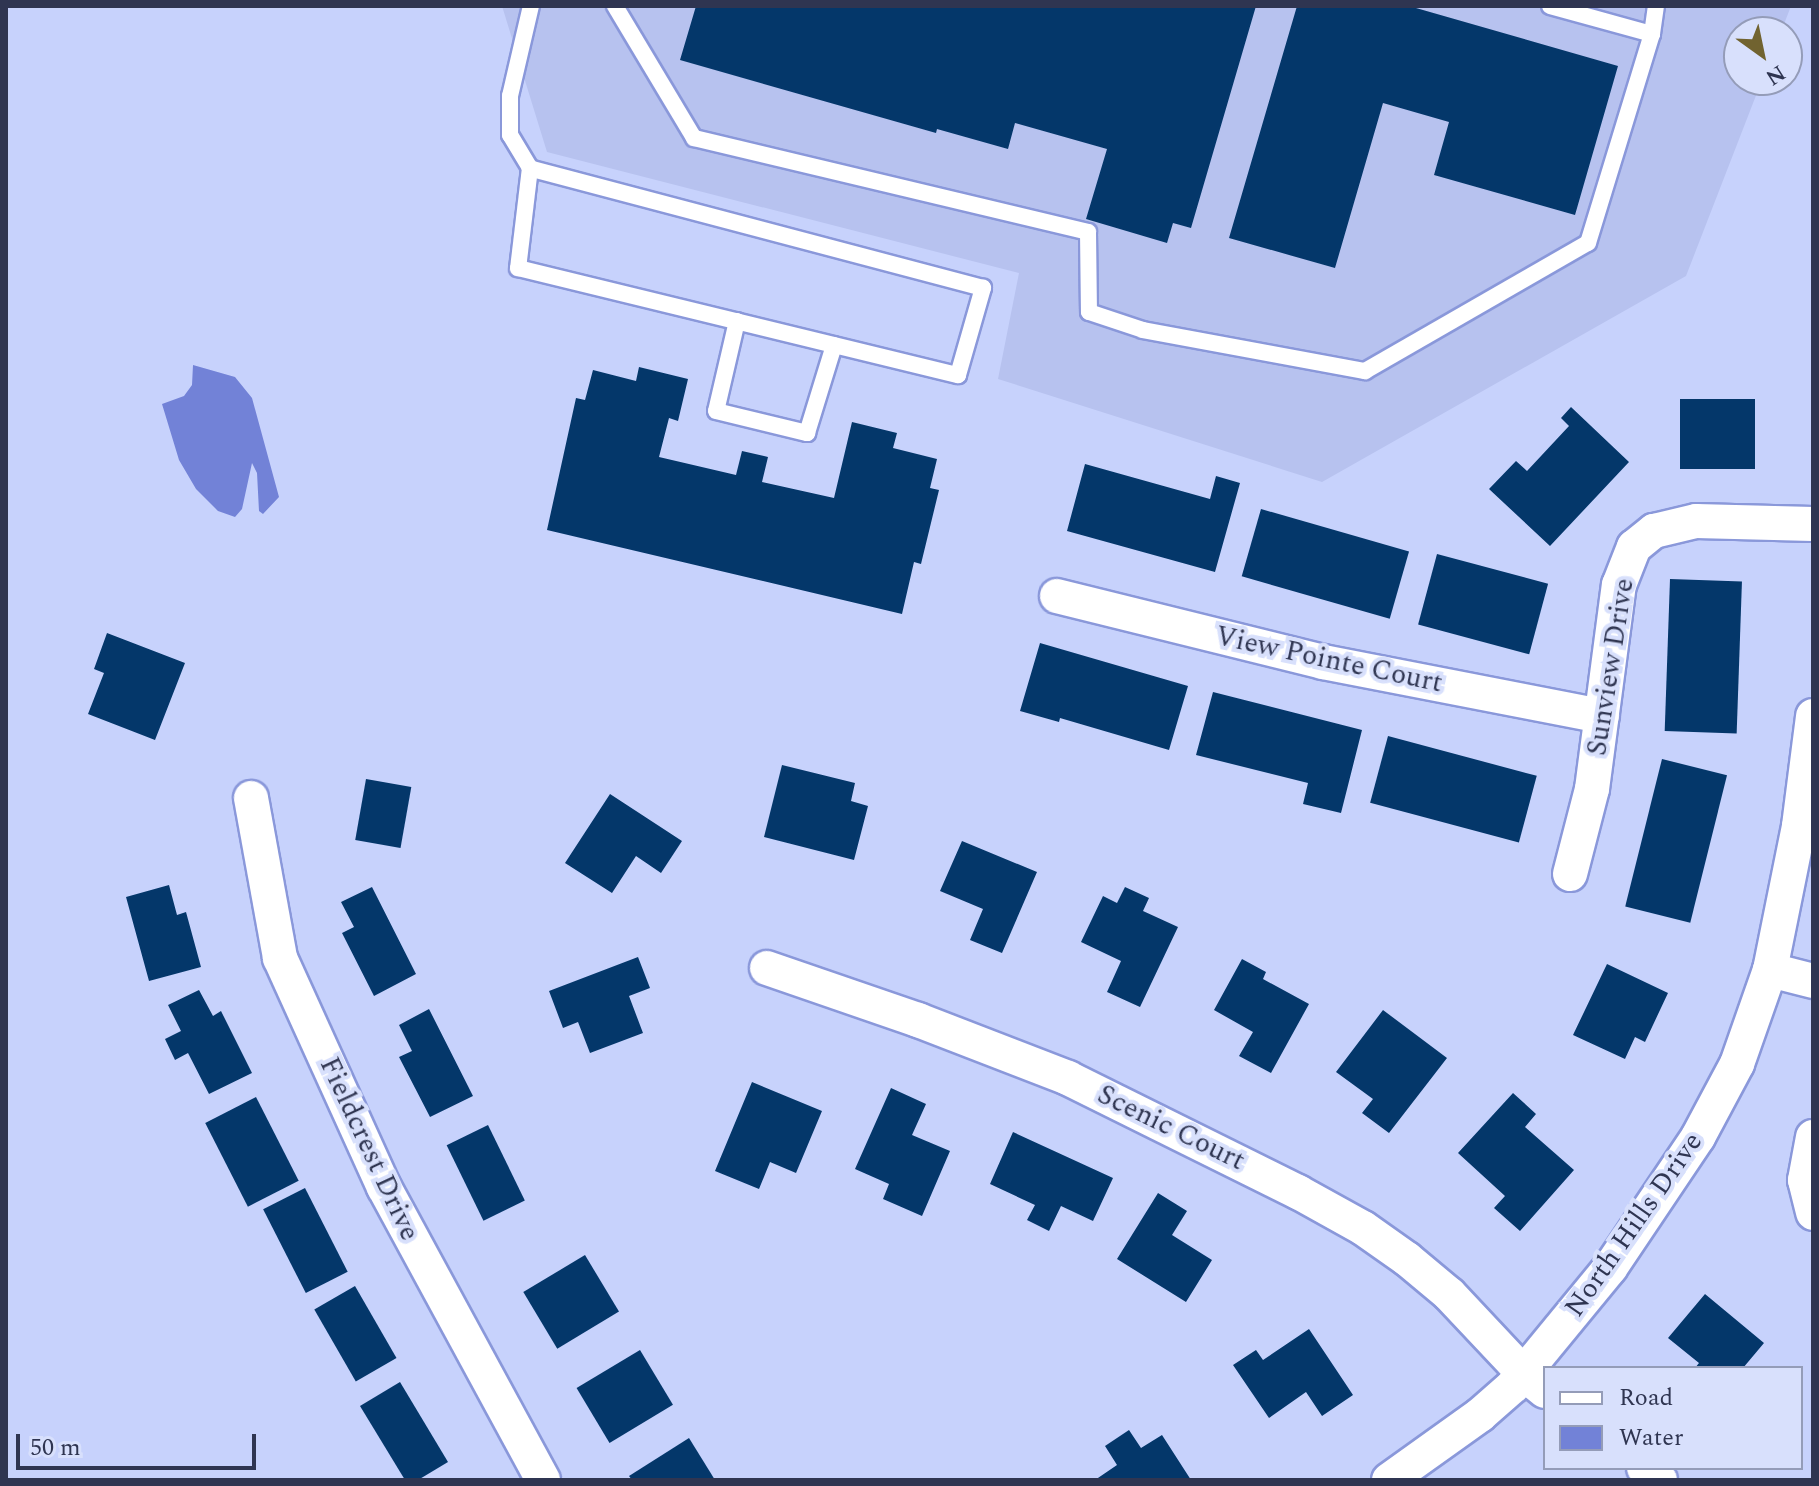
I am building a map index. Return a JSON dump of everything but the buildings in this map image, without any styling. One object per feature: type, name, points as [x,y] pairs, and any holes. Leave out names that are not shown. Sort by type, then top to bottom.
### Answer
[{"type":"street","name":"Sunview Drive","points":[[1570,874],[1592,789],[1619,585],[1634,547],[1654,531],[1696,521],[1813,524]]},
{"type":"street","name":"View Pointe Court","points":[[1057,596],[1323,662],[1602,716]]},
{"type":"street","name":"North Hills Drive","points":[[1545,1366],[1698,1137],[1737,1064],[1770,970],[1799,826],[1813,716]]},
{"type":"street","name":"Fieldcrest Drive","points":[[251,798],[280,958],[384,1187],[516,1436],[543,1480]]},
{"type":"street","name":"Scenic Court","points":[[767,968],[918,1020],[1068,1078],[1298,1192],[1363,1228],[1407,1259],[1449,1294],[1534,1382]]},
{"type":"street","points":[[1770,970],[1813,981]]},
{"type":"street","points":[[1813,1137],[1805,1180],[1813,1213]]},
{"type":"street","name":"North Hills Drive","points":[[1389,1480],[1480,1415],[1534,1382]]},
{"type":"lane","points":[[530,168],[983,288],[958,375],[518,268],[530,168],[510,135],[510,96],[531,6]]},
{"type":"lane","points":[[615,6],[694,138],[1088,232],[1089,312],[1143,330],[1365,371],[1588,243],[1652,34],[1656,6]]},
{"type":"lane","points":[[1550,6],[1652,34]]},
{"type":"lane","points":[[737,321],[716,411],[807,433],[834,345]]},
{"type":"shaded area","points":[[502,6],[1791,6],[1787,16],[1723,16],[1723,96],[1756,96],[1686,276],[1322,482],[998,379],[1019,273],[547,152]]},
{"type":"water","points":[[193,365],[235,377],[252,398],[279,497],[263,514],[259,511],[257,473],[252,463],[242,509],[235,517],[218,511],[196,489],[179,460],[162,404],[184,396],[192,385]]}]
